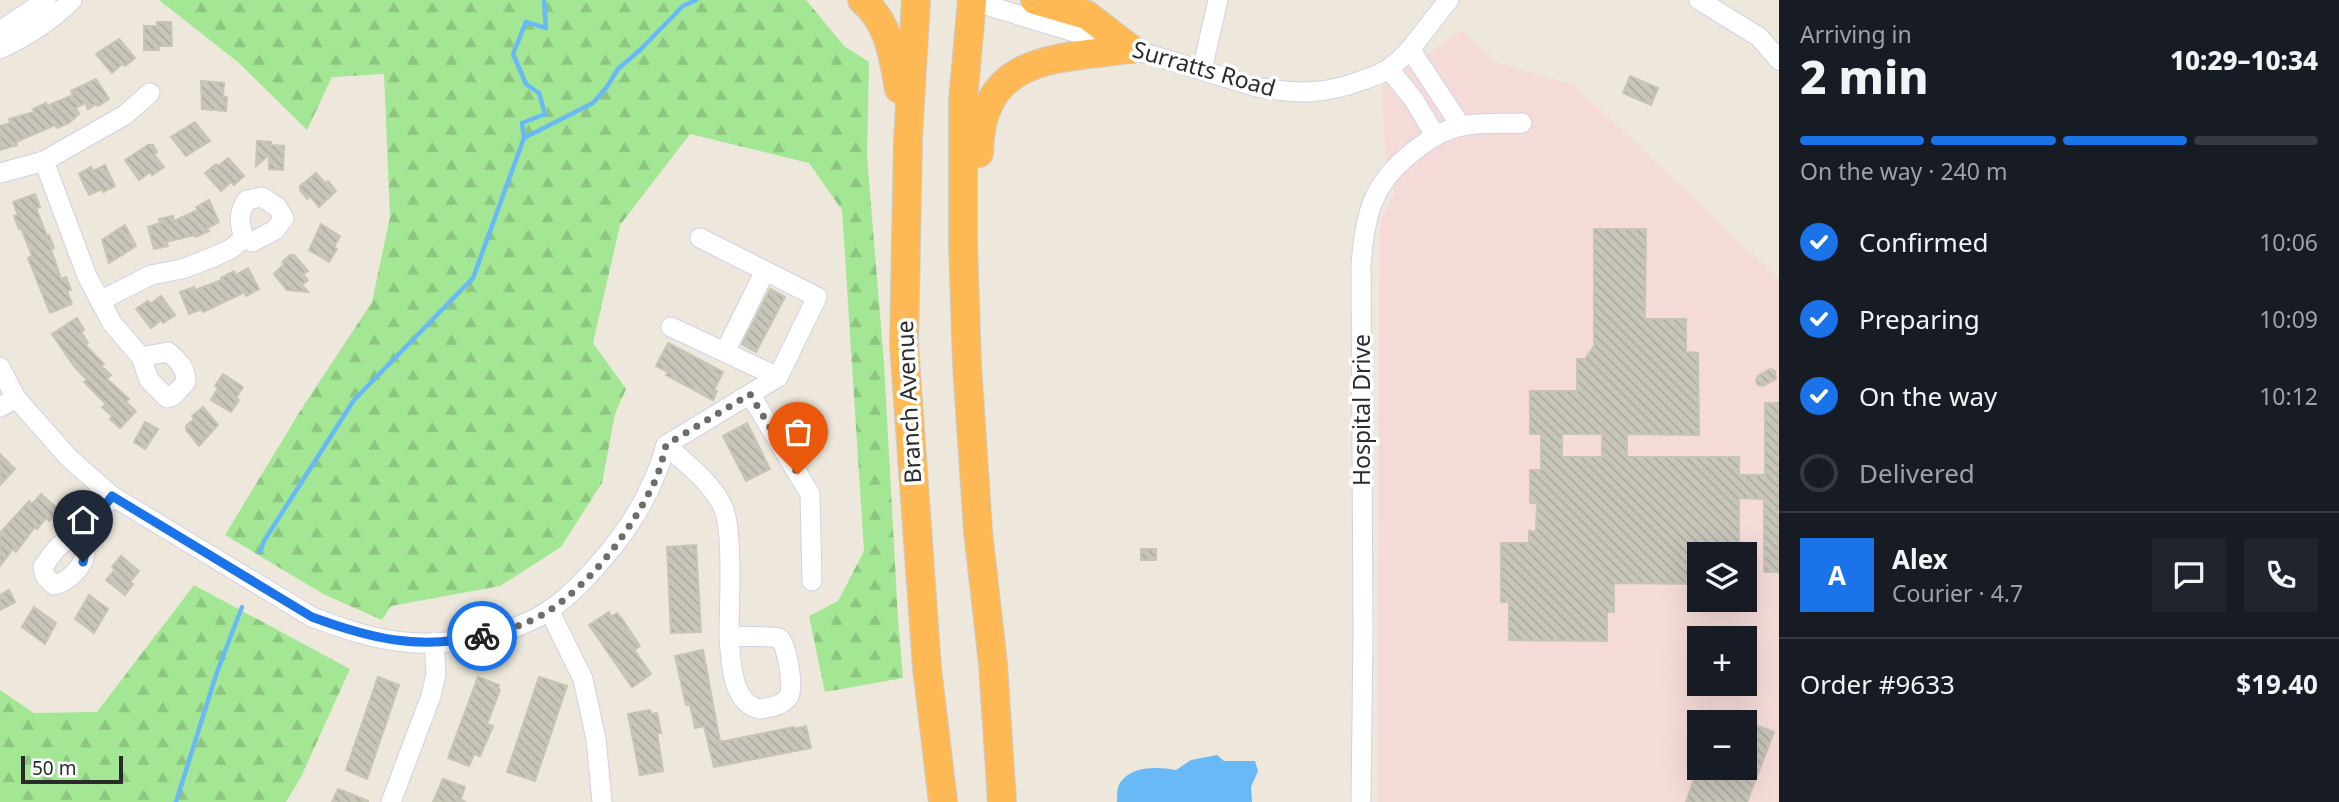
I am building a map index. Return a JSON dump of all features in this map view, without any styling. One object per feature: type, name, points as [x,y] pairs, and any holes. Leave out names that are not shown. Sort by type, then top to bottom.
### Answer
[{"type":"highway","points":[[862,0],[885,29],[891,46],[908,139]]},
{"type":"highway","name":"Branch Avenue","points":[[916,0],[908,139],[904,344],[927,668],[943,802]]},
{"type":"highway","points":[[972,0],[963,101],[963,242],[972,450],[993,664],[1002,802]]},
{"type":"highway","points":[[1035,0],[1087,15],[1130,49]]},
{"type":"highway","points":[[963,242],[977,225],[979,129],[994,94],[1018,73],[1044,61],[1130,49]]},
{"type":"street","points":[[0,31],[46,0]]},
{"type":"street","points":[[0,49],[32,33],[72,0]]},
{"type":"street","name":"Surratts Road","points":[[972,0],[1257,87],[1293,93],[1339,89],[1389,69],[1410,49],[1449,0]]},
{"type":"street","points":[[1202,70],[1218,0]]},
{"type":"street","points":[[1699,0],[1759,37],[1779,60]]},
{"type":"street","points":[[1759,37],[1779,29]]},
{"type":"street","points":[[1410,49],[1461,126]]},
{"type":"street","points":[[1389,69],[1414,100],[1435,135]]},
{"type":"street","points":[[0,173],[44,161],[125,115],[150,93]]},
{"type":"street","name":"Hospital Drive","points":[[1361,802],[1362,254],[1366,219],[1379,186],[1406,157],[1435,135],[1461,126],[1522,123]]},
{"type":"street","points":[[44,161],[100,301],[112,323],[141,357]]},
{"type":"street","points":[[100,301],[151,275],[182,269],[211,258],[231,249],[244,238]]},
{"type":"street","points":[[0,367],[8,403],[112,496],[312,617],[373,637],[405,643],[434,642],[494,633],[525,623],[549,610],[568,596],[613,547],[656,480],[666,445],[778,377],[817,297],[700,238]]},
{"type":"street","points":[[725,352],[765,271]]},
{"type":"street","points":[[671,327],[778,377]]},
{"type":"street","points":[[750,394],[810,494],[812,581]]},
{"type":"street","points":[[666,445],[708,484],[723,506],[729,527],[729,636]]},
{"type":"street","points":[[81,538],[112,496]]},
{"type":"street","points":[[549,610],[583,679],[596,739],[602,802]]},
{"type":"street","points":[[391,802],[431,696],[436,674],[434,642]]},
{"type":"shaded area","points":[[1462,30],[1498,63],[1574,85],[1779,279],[1779,802],[1377,802],[1380,221],[1394,193],[1385,149],[1382,86]]},
{"type":"green space","points":[[159,0],[806,0],[844,46],[869,62],[867,156],[884,363],[903,678],[825,692],[809,616],[838,601],[864,551],[842,210],[809,163],[690,134],[620,225],[593,343],[626,389],[615,414],[602,483],[561,547],[500,586],[391,606],[382,620],[325,595],[225,535],[302,408],[372,302],[390,217],[384,74],[332,77],[307,130],[239,63]]},
{"type":"green space","points":[[194,585],[350,669],[301,777],[286,802],[0,802],[0,690],[34,713],[97,712]]},
{"type":"water","points":[[1217,755],[1224,761],[1255,761],[1258,771],[1251,787],[1252,802],[1117,802],[1119,785],[1130,774],[1153,768],[1176,770],[1191,760]]},
{"type":"building","points":[[157,22],[171,22],[172,46],[159,46],[159,50],[144,50],[144,26],[158,26]]},
{"type":"building","points":[[119,39],[135,58],[112,73],[96,54]]},
{"type":"building","points":[[1630,76],[1658,88],[1651,105],[1623,93]]},
{"type":"building","points":[[96,79],[109,99],[88,109],[85,103],[76,108],[79,114],[69,123],[57,128],[55,125],[16,142],[17,145],[0,150],[0,126],[10,123],[9,119],[34,112],[33,109],[46,103],[47,106],[73,95],[71,91]]},
{"type":"building","points":[[201,81],[224,83],[226,111],[202,109]]},
{"type":"building","points":[[195,122],[210,141],[186,156],[171,137]]},
{"type":"building","points":[[257,141],[284,146],[283,170],[269,169],[269,155],[256,166]]},
{"type":"building","points":[[148,145],[153,145],[157,152],[154,154],[164,167],[139,180],[125,160]]},
{"type":"building","points":[[228,158],[244,176],[221,191],[205,173]]},
{"type":"building","points":[[105,165],[115,186],[89,195],[79,174],[91,167],[93,171]]},
{"type":"building","points":[[316,173],[336,191],[319,207],[310,196],[307,199],[300,190],[300,186]]},
{"type":"building","points":[[35,194],[40,207],[36,208],[54,248],[51,249],[61,279],[66,277],[71,290],[67,291],[72,304],[50,313],[28,258],[32,256],[14,216],[18,215],[13,202]]},
{"type":"building","points":[[209,200],[219,222],[207,228],[209,231],[196,237],[195,235],[166,242],[168,246],[154,249],[148,227],[160,223],[159,219],[173,216],[174,221],[198,210],[196,207]]},
{"type":"building","points":[[321,224],[340,236],[334,247],[337,249],[329,262],[309,250]]},
{"type":"building","points":[[125,225],[136,246],[109,263],[102,240]]},
{"type":"building","points":[[1594,229],[1646,229],[1645,319],[1686,319],[1686,352],[1698,353],[1699,435],[1627,434],[1627,457],[1739,457],[1739,475],[1765,475],[1765,403],[1779,403],[1779,572],[1764,572],[1764,499],[1739,498],[1739,542],[1687,542],[1687,584],[1614,583],[1614,612],[1607,612],[1607,641],[1509,640],[1509,602],[1501,602],[1501,543],[1529,543],[1529,531],[1536,532],[1537,503],[1530,503],[1530,470],[1541,470],[1541,434],[1530,434],[1530,391],[1577,391],[1577,359],[1585,359],[1594,346]],"holes":[[[1562,434],[1602,434],[1602,457],[1562,457]]]},
{"type":"building","points":[[290,255],[294,255],[308,271],[303,274],[308,280],[302,285],[308,292],[287,290],[274,274]]},
{"type":"building","points":[[248,268],[259,289],[246,296],[245,292],[203,312],[202,309],[189,314],[180,292],[194,287],[195,290],[222,280],[221,278],[234,271],[236,275]]},
{"type":"building","points":[[770,289],[785,297],[756,352],[742,344]]},
{"type":"building","points":[[161,296],[175,315],[163,323],[161,320],[151,328],[136,309]]},
{"type":"building","points":[[77,318],[88,343],[85,345],[104,364],[101,366],[111,375],[107,379],[129,399],[126,402],[136,411],[120,428],[110,419],[112,416],[102,407],[106,404],[84,382],[87,380],[52,334]]},
{"type":"building","points":[[668,343],[723,372],[714,390],[717,391],[713,400],[666,375],[668,372],[656,366]]},
{"type":"building","points":[[1770,369],[1775,371],[1776,379],[1763,386],[1758,385],[1758,376]]},
{"type":"building","points":[[223,374],[243,387],[231,412],[211,400],[218,388],[215,386]]},
{"type":"building","points":[[203,407],[218,425],[199,446],[186,430],[186,426],[194,419],[192,416]]},
{"type":"building","points":[[145,422],[158,429],[145,449],[134,442]]},
{"type":"building","points":[[747,423],[770,469],[746,481],[723,436]]},
{"type":"building","points":[[0,454],[15,469],[0,485]]},
{"type":"building","points":[[41,494],[59,510],[49,521],[46,518],[37,529],[35,527],[16,552],[13,549],[0,566],[0,533],[29,501],[32,504]]},
{"type":"building","points":[[696,545],[701,632],[671,633],[667,547]]},
{"type":"building","points":[[1141,549],[1156,549],[1156,560],[1141,560]]},
{"type":"building","points":[[121,556],[139,571],[130,582],[133,584],[125,595],[106,580],[115,570],[112,567]]},
{"type":"building","points":[[9,590],[15,602],[0,610],[0,595]]},
{"type":"building","points":[[89,595],[108,609],[94,633],[75,619]]},
{"type":"building","points":[[34,607],[56,623],[45,644],[22,627]]},
{"type":"building","points":[[609,612],[611,617],[617,613],[622,619],[640,646],[634,650],[651,674],[632,687],[589,625]]},
{"type":"building","points":[[703,650],[720,742],[806,726],[811,748],[714,767],[704,726],[695,728],[690,704],[686,705],[675,656]]},
{"type":"building","points":[[378,677],[399,685],[367,779],[346,770]]},
{"type":"building","points":[[478,677],[499,685],[500,690],[487,724],[493,726],[480,756],[474,754],[469,766],[448,758]]},
{"type":"building","points":[[539,677],[567,686],[535,781],[507,772]]},
{"type":"building","points":[[650,710],[651,714],[657,713],[663,771],[640,775],[628,714]]},
{"type":"building","points":[[1757,726],[1774,732],[1757,776]]},
{"type":"building","points":[[443,779],[465,787],[459,798],[466,802],[433,802]]},
{"type":"building","points":[[1694,780],[1755,780],[1747,802],[1686,802]]},
{"type":"building","points":[[338,789],[368,801],[368,802],[332,802]]},
{"type":"waterway","points":[[524,138],[522,123],[545,114],[539,93],[526,84],[513,54],[526,22],[546,28],[544,0]]},
{"type":"waterway","points":[[260,552],[264,541],[354,400],[473,278],[524,138],[593,103],[618,69],[683,6],[696,0]]},
{"type":"waterway","points":[[176,802],[217,672],[242,607]]},
{"type":"way so far","points":[[482,636],[525,623],[546,613],[568,596],[613,547],[628,525],[656,480],[666,445],[750,394],[798,474]]},
{"type":"route","points":[[83,562],[85,552],[81,538],[112,496],[287,604],[346,630],[405,643],[482,636]]}]
